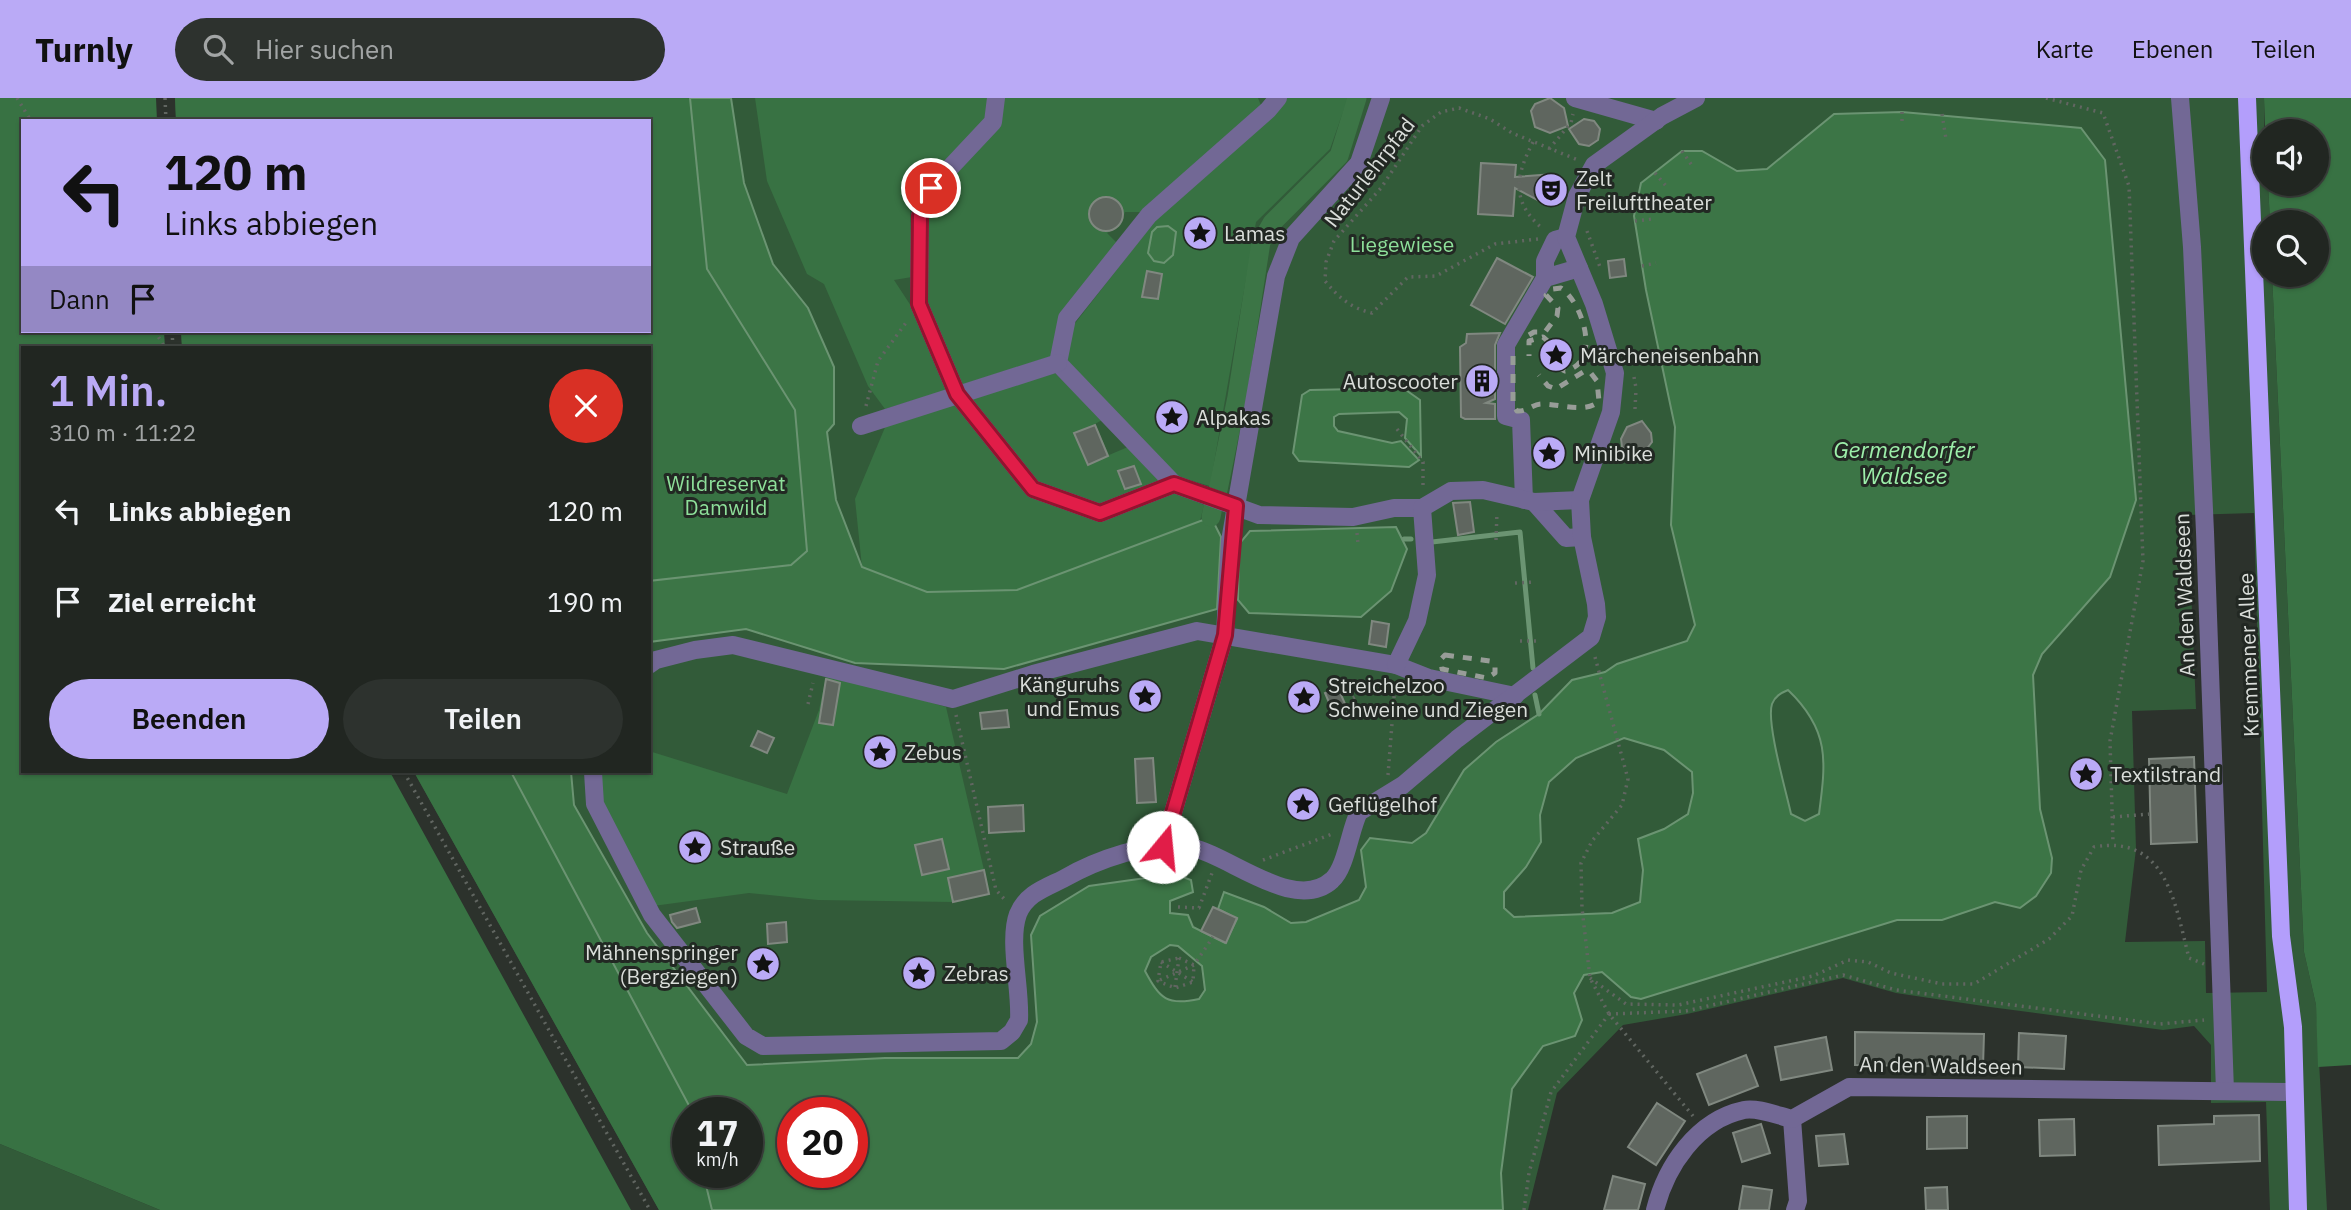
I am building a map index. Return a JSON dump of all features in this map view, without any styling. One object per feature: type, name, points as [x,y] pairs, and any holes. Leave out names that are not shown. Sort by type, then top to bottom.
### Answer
[{"type":"main road","name":"Kremmener Allee","points":[[2247,98],[2281,936],[2293,1027],[2298,1210]]},
{"type":"street","points":[[996,98],[993,122],[931,188],[920,216],[919,304],[957,394],[1033,489],[1100,513],[1174,484]]},
{"type":"street","points":[[1058,363],[1067,318],[1149,215],[1268,110],[1278,98]]},
{"type":"street","points":[[1163,847],[1225,635],[1236,506],[1256,407],[1276,276],[1291,238],[1359,163],[1381,98]]},
{"type":"street","points":[[1577,98],[1656,121]]},
{"type":"street","points":[[1582,537],[1566,538],[1529,501],[1521,420],[1506,416],[1506,345],[1545,278],[1545,261],[1561,238],[1577,196],[1594,165],[1656,121],[1696,98]]},
{"type":"street","name":"An den Waldseen","points":[[2180,98],[2192,247],[2202,464],[2225,1091]]},
{"type":"street","points":[[593,773],[595,804],[652,915],[746,1036],[763,1046],[1000,1041],[1012,1032],[1019,1020],[1015,929],[1018,914],[1028,898],[1097,860],[1163,847],[1190,847],[1281,887],[1301,892],[1320,887],[1332,880],[1340,870],[1359,812],[1404,785],[1457,739],[1591,637],[1597,617],[1596,604],[1582,537],[1580,499],[1611,412],[1615,373],[1603,330],[1579,268],[1561,238]]},
{"type":"street","points":[[1545,278],[1579,268]]},
{"type":"street","points":[[861,426],[1058,363]]},
{"type":"street","points":[[1058,363],[1174,484],[1259,514],[1353,517],[1394,508],[1422,508],[1451,491],[1483,491],[1529,501],[1580,499]]},
{"type":"street","points":[[1396,665],[1418,621],[1427,575],[1422,508]]},
{"type":"street","points":[[651,664],[695,650],[733,645],[953,699],[1172,635],[1197,631],[1396,665],[1429,678],[1515,696]]},
{"type":"street","name":"An den Waldseen","points":[[1792,1119],[1849,1087],[2293,1092]]},
{"type":"street","points":[[1655,1210],[1678,1155],[1703,1128],[1745,1109],[1792,1119],[1798,1201],[1795,1210]]},
{"type":"path","points":[[17,98],[30,119]]},
{"type":"path","points":[[165,98],[166,119]]},
{"type":"path","points":[[1549,149],[1570,123],[1577,98]]},
{"type":"path","points":[[2046,98],[2103,113],[2129,186],[2143,561],[2110,741],[2113,843]]},
{"type":"path","name":"Naturlehrpfad","points":[[1561,238],[1525,239],[1495,244],[1436,276],[1408,277],[1373,313],[1355,309],[1337,296],[1325,281],[1326,262],[1335,241],[1381,188],[1422,126],[1441,112],[1459,108],[1490,119],[1549,149],[1594,165]]},
{"type":"path","points":[[1902,112],[1902,125]]},
{"type":"path","points":[[1942,114],[1946,139]]},
{"type":"path","points":[[1534,142],[1521,165],[1519,200],[1530,219],[1561,238]]},
{"type":"path","points":[[1682,151],[1693,167]]},
{"type":"path","points":[[1655,173],[1666,186]]},
{"type":"path","points":[[1634,221],[1652,219]]},
{"type":"path","points":[[1642,266],[1656,263]]},
{"type":"path","points":[[861,426],[877,361],[919,304]]},
{"type":"path","points":[[1397,429],[1423,462],[1422,508]]},
{"type":"path","points":[[1496,540],[1497,512]]},
{"type":"path","points":[[1515,583],[1534,582]]},
{"type":"path","points":[[1520,641],[1539,641]]},
{"type":"path","points":[[1353,698],[1374,688],[1396,665]]},
{"type":"path","points":[[1387,794],[1396,665]]},
{"type":"path","points":[[1597,668],[1628,779],[1622,805],[1584,853],[1582,908],[1590,978],[1609,1014],[1703,1128]]},
{"type":"path","points":[[953,699],[996,890],[1018,914]]},
{"type":"path","points":[[405,773],[650,1210]]},
{"type":"path","points":[[2112,817],[2150,814]]},
{"type":"path","points":[[1242,868],[1352,827]]},
{"type":"path","points":[[1590,978],[1626,1004],[1678,1004],[1813,976],[1848,960],[1868,962],[1891,973],[1942,984],[1974,984],[2049,940],[2071,916],[2081,870],[2094,847],[2113,843],[2136,849],[2165,876],[2189,958],[2199,964],[2220,964]]},
{"type":"path","points":[[1178,907],[1199,908],[1217,858]]},
{"type":"path","points":[[1158,981],[1194,965],[1213,937]]},
{"type":"path","points":[[1161,962],[1179,958],[1194,965]]},
{"type":"path","points":[[1175,988],[1179,958]]},
{"type":"path","points":[[1161,962],[1194,982]]},
{"type":"path","points":[[1158,981],[1161,962]]},
{"type":"path","points":[[1194,965],[1194,982]]},
{"type":"path","points":[[1609,1014],[1686,1011],[1843,975],[1896,990],[2160,1024],[2221,1018]]},
{"type":"path","points":[[1158,981],[1175,988],[1194,982]]},
{"type":"path","points":[[1524,1210],[1529,1173],[1551,1092],[1609,1014]]},
{"type":"green space","points":[[0,98],[156,98],[157,119],[21,119],[21,333],[164,333],[165,346],[21,346],[21,773],[391,773],[631,1210],[160,1210],[0,1144]]},
{"type":"green space","name":"Liegewiese","points":[[175,98],[2264,98],[2264,119],[2252,119],[2252,196],[2269,196],[2269,210],[2252,210],[2252,287],[2273,287],[2304,952],[2316,1005],[2327,1210],[2270,1210],[2266,1102],[2211,1103],[2211,1045],[2194,1026],[2163,1030],[1990,1007],[1896,993],[1843,978],[1687,1014],[1623,1025],[1557,1093],[1528,1210],[659,1210],[415,773],[651,773],[651,346],[182,346],[181,333],[651,333],[651,119],[176,119]],"holes":[[[2254,513],[2267,992],[2206,993],[2205,941],[2125,942],[2136,849],[2132,711],[2196,709],[2188,515]]]},
{"type":"green space","name":"Wildreservat Damwild","points":[[175,98],[690,98],[707,269],[795,410],[807,551],[791,565],[651,581],[651,346],[182,346],[181,333],[651,333],[651,119],[176,119]]},
{"type":"green space","points":[[755,98],[988,98],[987,118],[940,170],[925,170],[910,204],[912,277],[894,280],[913,309],[947,390],[885,409],[868,386],[824,284],[807,274],[767,181]]},
{"type":"green space","points":[[1004,98],[1258,98],[1262,108],[1144,212],[1125,212],[1120,226],[1107,233],[1119,245],[1052,356],[961,385],[925,300],[926,216],[937,191]]},
{"type":"green space","name":"Lamas","points":[[1285,98],[1348,98],[1330,149],[1256,222],[1210,486],[1178,477],[1065,358],[1073,326],[1153,223]]},
{"type":"green space","points":[[2264,98],[2351,98],[2351,1065],[2318,1067],[2316,1005],[2304,952],[2273,287],[2329,287],[2329,210],[2269,210],[2269,196],[2329,196],[2329,119],[2265,119]]},
{"type":"green space","points":[[1055,373],[1102,420],[1095,424],[1109,455],[1128,447],[1162,481],[1098,505],[1037,483],[969,399]]},
{"type":"green space","points":[[956,403],[1028,494],[1101,520],[1173,492],[1204,505],[1200,521],[1018,590],[927,592],[862,567],[855,499],[886,425]]},
{"type":"green space","name":"Zebus","points":[[827,672],[946,707],[984,870],[948,878],[953,902],[818,900],[749,893],[653,906],[601,802],[599,773],[651,773],[651,752],[787,794],[819,710]]},
{"type":"green space","points":[[415,773],[511,773],[687,1097],[672,1097],[672,1188],[707,1188],[712,1210],[659,1210]]},
{"type":"green space","points":[[0,1144],[160,1210],[0,1210]]},
{"type":"water","points":[[690,98],[731,98],[744,183],[773,264],[808,308],[834,367],[834,424],[827,432],[836,500],[862,567],[927,592],[1017,590],[1211,517],[1221,537],[1217,609],[1004,669],[855,663],[746,629],[651,642],[651,581],[791,565],[807,551],[795,410],[707,269]]},
{"type":"water","name":"Germendorfer Waldsee","points":[[1902,112],[2081,128],[2105,160],[2136,500],[2110,577],[2042,654],[2033,675],[2040,809],[2052,858],[2051,873],[2036,896],[2020,908],[1995,902],[1942,920],[1897,920],[1641,999],[1631,997],[1602,972],[1584,975],[1574,993],[1582,1020],[1575,1036],[1543,1046],[1512,1089],[1501,1173],[1503,1210],[712,1210],[707,1188],[763,1188],[763,1097],[684,1097],[512,773],[571,773],[574,805],[647,933],[747,1065],[885,1058],[1018,1058],[1031,1044],[1037,1022],[1031,935],[1040,916],[1089,886],[1174,874],[1191,880],[1193,892],[1170,901],[1170,913],[1188,915],[1193,927],[1225,943],[1237,919],[1218,909],[1224,892],[1264,907],[1291,923],[1306,922],[1359,900],[1366,887],[1361,850],[1370,838],[1412,843],[1426,833],[1464,770],[1496,742],[1539,714],[1572,680],[1605,672],[1617,664],[1687,641],[1695,625],[1671,525],[1675,427],[1646,290],[1634,216],[1641,183],[1682,151],[1702,151],[1737,171],[1767,169],[1834,114]],"holes":[[[1788,690],[1802,705],[1818,733],[1823,762],[1819,814],[1805,821],[1791,814],[1777,757],[1771,713],[1772,704],[1777,697]],[[1624,738],[1664,750],[1692,772],[1693,793],[1688,814],[1664,829],[1638,839],[1643,870],[1640,902],[1612,913],[1514,917],[1504,908],[1504,892],[1526,867],[1541,842],[1540,815],[1549,782],[1576,758]],[[1170,945],[1178,946],[1202,966],[1205,990],[1199,999],[1179,1002],[1166,998],[1155,988],[1145,971],[1151,957]]]},
{"type":"water","points":[[1168,226],[1176,232],[1173,255],[1164,263],[1154,261],[1148,253],[1152,232],[1157,227]]},
{"type":"water","points":[[1403,388],[1420,400],[1421,456],[1405,438],[1407,419],[1399,412],[1339,414],[1334,417],[1334,426],[1338,431],[1392,443],[1401,441],[1419,460],[1409,467],[1299,461],[1293,453],[1302,395],[1310,390]]},
{"type":"water","points":[[1396,527],[1407,549],[1391,591],[1361,617],[1249,613],[1238,600],[1239,544],[1250,531]]},
{"type":"building","points":[[1550,98],[1564,108],[1568,126],[1550,133],[1535,127],[1531,111],[1535,104]]},
{"type":"building","points":[[1584,119],[1594,121],[1600,129],[1598,140],[1589,146],[1579,144],[1569,129]]},
{"type":"building","points":[[1481,163],[1516,165],[1515,177],[1554,174],[1560,178],[1563,186],[1560,195],[1554,203],[1545,204],[1515,188],[1513,216],[1478,214]]},
{"type":"building","points":[[1106,197],[1118,202],[1123,214],[1118,226],[1106,231],[1094,226],[1089,214],[1094,202]]},
{"type":"building","points":[[1497,258],[1533,277],[1505,324],[1471,305]]},
{"type":"building","points":[[1624,259],[1626,276],[1610,278],[1608,261]]},
{"type":"building","points":[[1147,271],[1162,274],[1158,299],[1142,297]]},
{"type":"building","name":"Autoscooter","points":[[1500,333],[1495,345],[1495,399],[1486,403],[1495,404],[1495,419],[1465,419],[1461,417],[1460,347],[1466,343],[1467,334]]},
{"type":"building","points":[[1642,421],[1651,433],[1652,442],[1642,455],[1632,456],[1622,447],[1621,439],[1627,427]]},
{"type":"building","points":[[1095,425],[1108,456],[1088,465],[1074,433]]},
{"type":"building","points":[[1134,466],[1141,484],[1125,489],[1118,471]]},
{"type":"building","points":[[1470,502],[1474,532],[1458,535],[1453,503]]},
{"type":"building","points":[[1372,621],[1389,624],[1386,647],[1369,644]]},
{"type":"building","points":[[826,679],[840,683],[833,725],[819,723]]},
{"type":"building","points":[[1338,688],[1346,706],[1333,712],[1325,693]]},
{"type":"building","points":[[1007,710],[1009,727],[982,729],[980,713]]},
{"type":"building","points":[[758,731],[774,738],[767,753],[751,746]]},
{"type":"building","points":[[2194,757],[2197,842],[2151,844],[2149,759]]},
{"type":"building","points":[[1153,758],[1156,802],[1137,803],[1135,759]]},
{"type":"building","points":[[1023,805],[1024,831],[989,833],[988,807]]},
{"type":"building","points":[[942,839],[949,869],[922,875],[915,845]]},
{"type":"building","points":[[984,870],[989,894],[953,902],[948,878]]},
{"type":"building","points":[[1213,907],[1237,918],[1226,943],[1201,931]]},
{"type":"building","points":[[696,908],[700,922],[677,928],[672,922],[670,915]]},
{"type":"building","points":[[786,922],[787,942],[768,944],[767,924]]},
{"type":"building","points":[[1855,1032],[1984,1034],[1983,1067],[1855,1065]]},
{"type":"building","points":[[2019,1033],[2066,1036],[2064,1069],[2018,1067]]},
{"type":"building","points":[[1826,1037],[1832,1070],[1781,1080],[1775,1047]]},
{"type":"building","points":[[1746,1055],[1758,1086],[1709,1105],[1697,1074]]},
{"type":"building","points":[[1657,1103],[1685,1121],[1656,1165],[1628,1147]]},
{"type":"building","points":[[2259,1115],[2260,1161],[2159,1165],[2158,1126],[2214,1124],[2214,1116]]},
{"type":"building","points":[[1967,1116],[1967,1148],[1927,1149],[1927,1117]]},
{"type":"building","points":[[2074,1119],[2075,1155],[2040,1156],[2039,1120]]},
{"type":"building","points":[[1761,1124],[1770,1153],[1742,1162],[1733,1133]]},
{"type":"building","points":[[1844,1134],[1848,1164],[1819,1166],[1816,1136]]},
{"type":"building","points":[[1613,1176],[1645,1184],[1638,1210],[1604,1210]]},
{"type":"building","points":[[1743,1186],[1772,1190],[1769,1210],[1739,1210]]},
{"type":"building","points":[[1947,1187],[1948,1210],[1926,1210],[1925,1188]]},
{"type":"waterway","points":[[1218,490],[1237,397],[1261,242],[1272,223],[1339,156],[1357,98]]},
{"type":"waterway","points":[[1211,517],[1213,507]]},
{"type":"waterway","points":[[1432,542],[1520,532],[1533,668]]},
{"type":"waterway","points":[[1404,539],[1411,539]]},
{"type":"waterway","points":[[1535,695],[1539,714]]},
{"type":"railway","points":[[1529,335],[1545,332],[1557,316],[1558,308],[1546,295],[1553,289],[1561,288],[1576,306],[1582,319],[1586,345],[1583,357],[1576,366],[1565,371],[1555,366],[1550,343],[1543,337],[1529,341],[1529,356]]},
{"type":"railway","points":[[1513,356],[1513,405],[1517,411],[1539,404],[1587,407],[1599,401],[1597,381],[1590,372],[1583,372],[1556,389],[1548,386],[1539,375]]},
{"type":"railway","points":[[1445,655],[1490,661],[1495,666],[1495,673],[1487,678],[1442,669],[1441,659],[1445,655]]},
{"type":"place","name":"Zelt Freilufttheater","points":[[1551,190]]},
{"type":"place","name":"Lamas","points":[[1200,233]]},
{"type":"place","name":"Märcheneisenbahn","points":[[1556,355]]},
{"type":"place","name":"Autoscooter","points":[[1482,381]]},
{"type":"place","name":"Alpakas","points":[[1172,417]]},
{"type":"place","name":"Minibike","points":[[1549,453]]},
{"type":"place","name":"Känguruhs und Emus","points":[[1145,696]]},
{"type":"place","name":"Streichelzoo Schweine und Ziegen","points":[[1304,697]]},
{"type":"place","name":"Zebus","points":[[880,752]]},
{"type":"place","name":"Textilstrand","points":[[2086,774]]},
{"type":"place","name":"Geflügelhof","points":[[1303,804]]},
{"type":"place","name":"Strauße","points":[[695,847]]},
{"type":"place","name":"Mähnenspringer (Bergziegen)","points":[[763,964]]},
{"type":"place","name":"Zebras","points":[[919,973]]},
{"type":"route","points":[[931,188],[920,216],[919,304],[957,394],[1033,489],[1100,513],[1174,484],[1236,506],[1230,541],[1225,635],[1163,847]]}]
